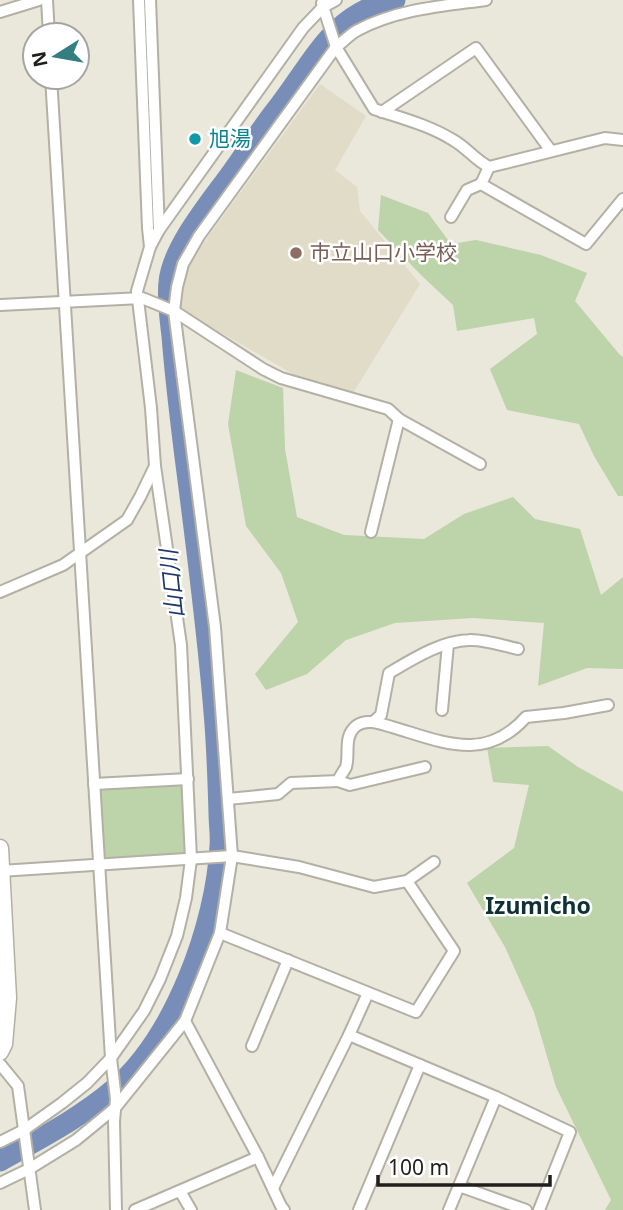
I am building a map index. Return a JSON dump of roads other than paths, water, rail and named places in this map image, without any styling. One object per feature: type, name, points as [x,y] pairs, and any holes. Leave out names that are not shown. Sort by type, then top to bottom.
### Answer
[{"type":"main road","points":[[0,848],[8,998],[6,1035],[0,1052]]},
{"type":"street","points":[[0,12],[39,0]]},
{"type":"street","points":[[47,0],[48,21]]},
{"type":"street","points":[[139,0],[150,247]]},
{"type":"street","points":[[150,0],[159,230]]},
{"type":"street","points":[[0,1142],[24,1130],[87,1083],[111,1058],[144,1011],[177,936],[193,859],[181,645],[155,466],[140,298],[137,291],[150,247],[159,230],[303,28],[323,7],[336,0]]},
{"type":"street","points":[[0,1183],[76,1140],[116,1104],[185,1021],[220,933],[228,856],[228,799],[215,626],[174,311],[183,264],[198,236],[337,47],[355,31],[416,9],[486,0]]},
{"type":"street","points":[[323,7],[337,47],[374,109],[436,130],[457,142],[479,162],[489,167],[605,138],[623,140]]},
{"type":"street","points":[[382,112],[476,48],[551,151]]},
{"type":"street","points":[[52,91],[116,1104],[116,1210]]},
{"type":"street","points":[[451,217],[467,190],[481,184],[489,167]]},
{"type":"street","points":[[481,184],[586,244],[623,200]]},
{"type":"street","points":[[0,305],[140,298],[174,311],[281,378],[388,409],[399,419],[480,464]]},
{"type":"street","points":[[372,532],[399,419]]},
{"type":"street","points":[[0,592],[63,565],[127,520],[155,466]]},
{"type":"street","points":[[338,780],[346,766],[348,736],[357,726],[373,722],[382,715],[390,673],[415,657],[448,644],[471,639],[518,649]]},
{"type":"street","points":[[442,710],[448,644]]},
{"type":"street","points":[[373,722],[446,743],[477,746],[514,730],[526,717],[608,705]]},
{"type":"street","points":[[228,799],[278,794],[291,783],[338,780],[350,785],[425,767]]},
{"type":"street","points":[[94,784],[188,779]]},
{"type":"street","points":[[1,871],[228,856],[299,867],[374,887],[407,881],[433,862]]},
{"type":"street","points":[[220,933],[416,1012],[454,951],[407,881]]},
{"type":"street","points":[[253,1046],[288,960]]},
{"type":"street","points":[[273,1188],[368,993]]},
{"type":"street","points":[[185,1021],[284,1210]]},
{"type":"street","points":[[349,1035],[496,1097],[570,1132],[539,1210]]},
{"type":"street","points":[[0,1064],[18,1086],[36,1210]]},
{"type":"street","points":[[359,1210],[420,1065]]},
{"type":"street","points":[[449,1210],[496,1097]]},
{"type":"street","points":[[135,1210],[258,1157]]},
{"type":"street","points":[[459,1186],[526,1210]]},
{"type":"street","points":[[180,1191],[191,1210]]},
{"type":"waterway","name":"山口川","points":[[0,1161],[87,1109],[114,1089],[136,1067],[156,1040],[188,978],[201,944],[217,877],[220,838],[215,724],[170,316],[168,289],[172,268],[194,224],[327,41],[356,15],[395,0]]},
{"type":"place","name":"旭湯","points":[[195,139]]},
{"type":"place","name":"市立山口小学校","points":[[296,253]]},
{"type":"district","name":"Izumicho","points":[[538,906]]}]
